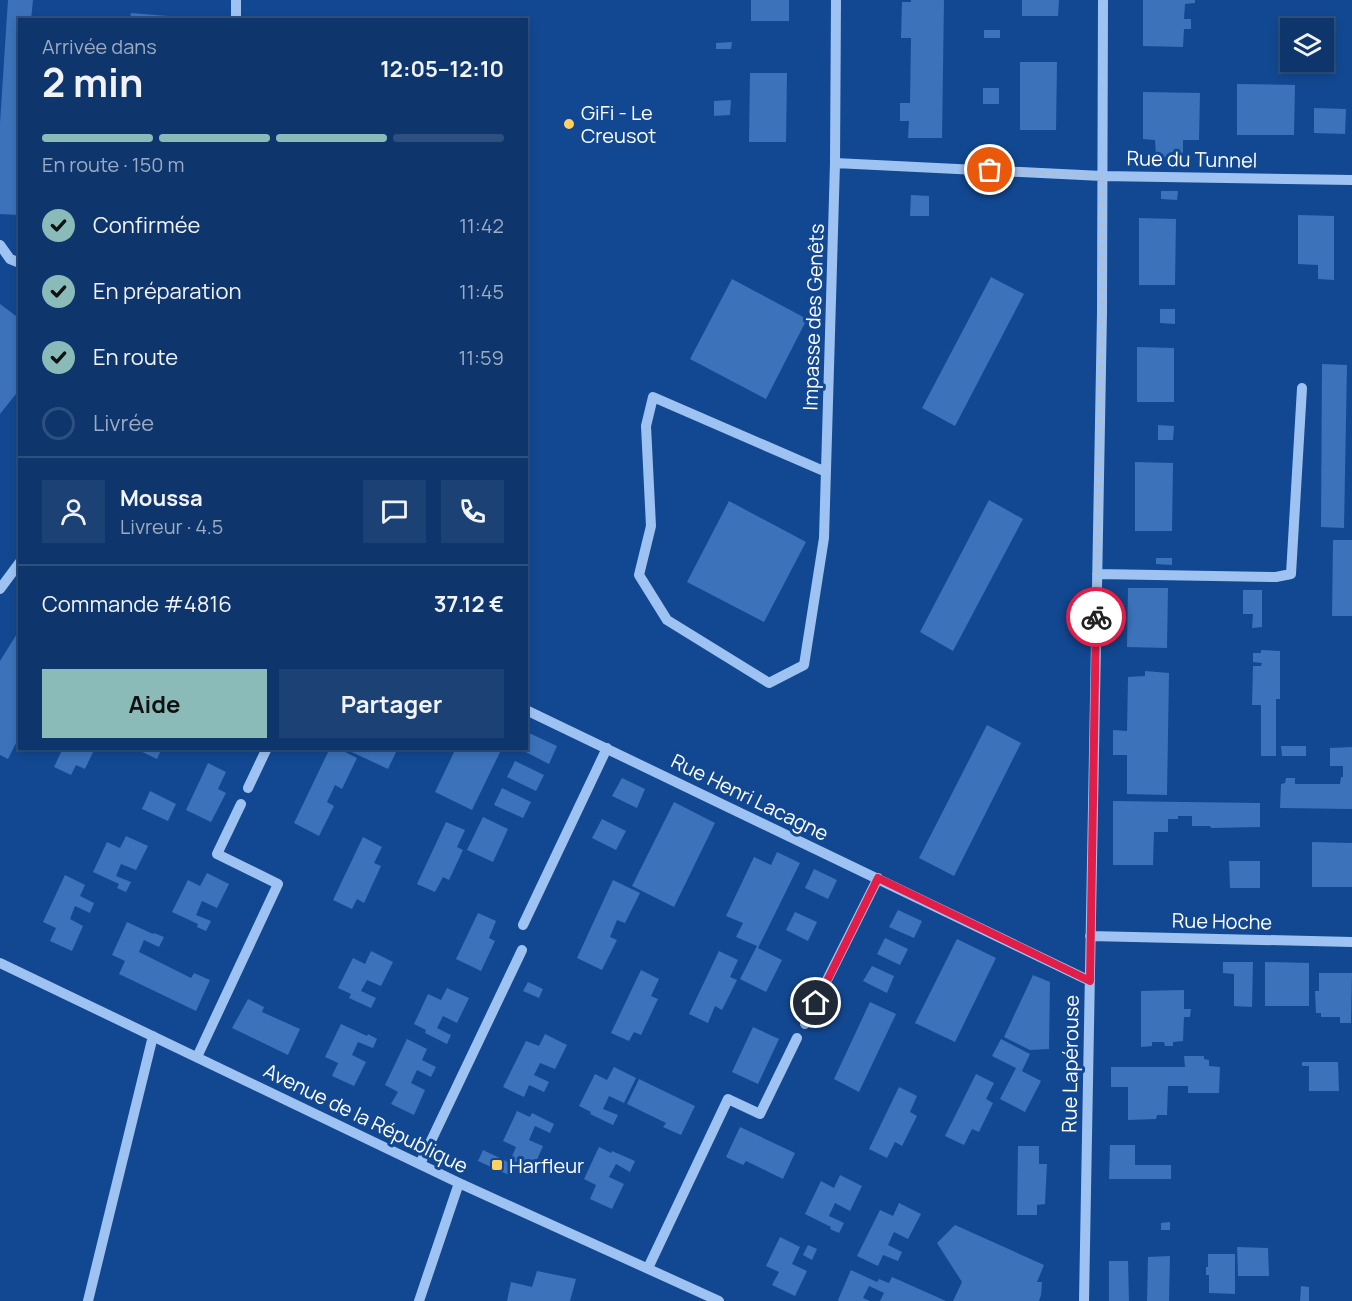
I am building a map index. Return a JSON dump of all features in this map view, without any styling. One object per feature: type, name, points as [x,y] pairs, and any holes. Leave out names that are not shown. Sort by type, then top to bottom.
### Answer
[{"type":"street","points":[[236,0],[236,18]]},
{"type":"street","points":[[836,0],[836,163]]},
{"type":"street","name":"Rue Lapérouse","points":[[1084,1301],[1102,313],[1103,0]]},
{"type":"street","name":"Rue du Tunnel","points":[[836,163],[1102,176],[1352,180]]},
{"type":"street","name":"Impasse des Genêts","points":[[826,472],[653,397],[646,426],[651,526],[639,575],[667,620],[769,683],[804,665],[824,538],[836,163]]},
{"type":"street","points":[[0,245],[10,259],[18,262]]},
{"type":"street","points":[[1097,574],[1276,577],[1291,573],[1302,388]]},
{"type":"street","points":[[0,589],[18,565]]},
{"type":"street","name":"Rue Henri Lacagne","points":[[528,711],[1090,981]]},
{"type":"street","points":[[523,925],[607,748]]},
{"type":"street","points":[[248,788],[266,750]]},
{"type":"street","points":[[197,1057],[278,884],[217,854],[241,804]]},
{"type":"street","points":[[805,1024],[878,878]]},
{"type":"street","name":"Rue Hoche","points":[[1090,936],[1352,942]]},
{"type":"street","points":[[420,1164],[522,950]]},
{"type":"street","name":"Avenue de la République","points":[[0,963],[459,1183],[720,1301]]},
{"type":"street","points":[[88,1301],[153,1036]]},
{"type":"street","points":[[648,1268],[728,1099],[760,1114],[797,1038]]},
{"type":"street","points":[[419,1301],[459,1183]]},
{"type":"building","points":[[8,0],[33,0],[31,18],[18,18],[18,215],[0,214],[0,123]]},
{"type":"building","points":[[751,0],[789,0],[789,21],[751,21]]},
{"type":"building","points":[[911,0],[944,0],[942,138],[908,138],[909,121],[900,121],[900,103],[910,103],[911,38],[901,38],[902,2],[911,2]]},
{"type":"building","points":[[1022,0],[1059,0],[1058,16],[1022,16]]},
{"type":"building","points":[[1143,0],[1195,0],[1195,3],[1185,4],[1184,19],[1191,19],[1191,29],[1184,29],[1183,47],[1143,46]]},
{"type":"building","points":[[131,13],[168,16],[168,18],[130,18]]},
{"type":"building","points":[[984,30],[1000,30],[1000,38],[984,38]]},
{"type":"building","points":[[732,42],[731,49],[716,49],[716,43]]},
{"type":"building","points":[[1020,62],[1057,62],[1056,130],[1020,130]]},
{"type":"building","points":[[750,73],[787,73],[786,142],[749,142]]},
{"type":"building","points":[[1237,84],[1295,85],[1294,135],[1237,135]]},
{"type":"building","points":[[983,88],[999,88],[999,104],[983,104]]},
{"type":"building","points":[[1143,92],[1200,93],[1199,140],[1183,140],[1183,158],[1156,157],[1155,140],[1143,139]]},
{"type":"building","points":[[731,100],[730,115],[714,116],[714,101]]},
{"type":"building","points":[[1314,108],[1346,109],[1345,134],[1314,133]]},
{"type":"building","points":[[1161,191],[1178,191],[1177,200],[1161,199]]},
{"type":"building","points":[[911,195],[929,196],[929,216],[910,216]]},
{"type":"building","points":[[1298,215],[1334,216],[1334,280],[1318,279],[1318,265],[1298,264]]},
{"type":"building","points":[[1139,218],[1176,219],[1175,285],[1139,285]]},
{"type":"building","points":[[991,277],[1024,294],[955,426],[922,408]]},
{"type":"building","points":[[732,279],[807,319],[766,399],[690,359]]},
{"type":"building","points":[[0,304],[18,318],[18,392],[0,414]]},
{"type":"building","points":[[1160,309],[1175,309],[1175,324],[1160,323]]},
{"type":"building","points":[[1137,347],[1174,348],[1174,402],[1137,402]]},
{"type":"building","points":[[1322,364],[1347,365],[1344,528],[1321,527]]},
{"type":"building","points":[[1158,425],[1174,426],[1173,440],[1158,440]]},
{"type":"building","points":[[1135,462],[1173,463],[1172,531],[1135,531]]},
{"type":"building","points":[[989,500],[1023,519],[953,651],[920,632]]},
{"type":"building","points":[[729,501],[806,542],[764,622],[687,582]]},
{"type":"building","points":[[1333,540],[1352,540],[1352,616],[1332,616]]},
{"type":"building","points":[[1156,558],[1172,558],[1172,565],[1156,564]]},
{"type":"building","points":[[1128,588],[1168,588],[1167,648],[1127,647]]},
{"type":"building","points":[[1243,590],[1262,590],[1262,627],[1252,628],[1253,614],[1243,614]]},
{"type":"building","points":[[18,632],[18,739],[8,759],[0,755],[0,661]]},
{"type":"building","points":[[1261,650],[1280,651],[1280,699],[1276,699],[1276,756],[1261,756],[1261,705],[1252,705],[1253,666],[1261,666],[1262,663],[1253,662],[1253,653],[1261,653]]},
{"type":"building","points":[[1145,671],[1169,673],[1167,795],[1127,794],[1127,755],[1113,755],[1113,730],[1127,731],[1128,677],[1145,676]]},
{"type":"building","points":[[987,725],[1021,743],[954,876],[919,858]]},
{"type":"building","points":[[529,733],[557,746],[549,764],[522,750],[528,750]]},
{"type":"building","points":[[1281,746],[1306,746],[1306,756],[1282,756]]},
{"type":"building","points":[[1352,747],[1352,809],[1280,808],[1281,784],[1285,783],[1286,778],[1295,778],[1295,784],[1340,784],[1341,777],[1343,777],[1343,766],[1330,766],[1330,748]]},
{"type":"building","points":[[62,750],[94,750],[85,769],[76,765],[71,775],[54,767]]},
{"type":"building","points":[[138,750],[161,750],[157,759]]},
{"type":"building","points":[[329,750],[341,750],[357,758],[342,789],[335,785],[327,802],[334,806],[319,836],[294,823]]},
{"type":"building","points":[[347,750],[397,750],[388,769]]},
{"type":"building","points":[[455,750],[501,750],[472,810],[435,792]]},
{"type":"building","points":[[515,761],[544,775],[536,791],[507,777]]},
{"type":"building","points":[[208,763],[226,772],[218,789],[226,793],[211,822],[186,810]]},
{"type":"building","points":[[622,778],[645,789],[637,808],[612,796]]},
{"type":"building","points":[[502,788],[531,802],[523,818],[494,805]]},
{"type":"building","points":[[150,791],[176,804],[168,821],[142,809]]},
{"type":"building","points":[[1113,801],[1260,803],[1260,827],[1192,826],[1192,816],[1178,816],[1178,819],[1168,819],[1168,832],[1154,832],[1153,865],[1113,865]]},
{"type":"building","points":[[674,802],[715,823],[674,907],[632,886]]},
{"type":"building","points":[[483,817],[508,829],[493,862],[467,850]]},
{"type":"building","points":[[602,819],[626,831],[616,850],[592,838]]},
{"type":"building","points":[[446,822],[465,830],[457,847],[463,850],[449,880],[443,877],[435,892],[417,884]]},
{"type":"building","points":[[126,836],[148,846],[136,870],[121,864],[116,876],[131,882],[126,892],[117,888],[119,884],[93,872],[107,842],[120,848]]},
{"type":"building","points":[[363,837],[382,847],[374,863],[381,866],[364,903],[357,899],[352,909],[333,900]]},
{"type":"building","points":[[1312,842],[1352,843],[1352,887],[1312,887]]},
{"type":"building","points":[[777,852],[800,863],[758,948],[782,960],[766,992],[740,979],[757,946],[736,937],[743,923],[726,916],[754,857],[771,865]]},
{"type":"building","points":[[1229,861],[1260,861],[1260,888],[1230,888]]},
{"type":"building","points":[[814,869],[837,880],[828,899],[805,888]]},
{"type":"building","points":[[207,873],[229,884],[217,908],[202,901],[196,915],[211,921],[206,931],[197,927],[198,924],[172,912],[188,880],[200,886]]},
{"type":"building","points":[[65,875],[85,885],[80,896],[94,903],[90,913],[75,906],[70,919],[83,926],[72,951],[50,941],[56,928],[43,922]]},
{"type":"building","points":[[613,880],[640,893],[625,923],[617,920],[610,937],[617,940],[602,970],[577,958]]},
{"type":"building","points":[[898,910],[922,921],[914,938],[889,927]]},
{"type":"building","points":[[795,912],[817,922],[808,941],[786,930]]},
{"type":"building","points":[[478,913],[496,921],[489,938],[495,941],[481,971],[456,959]]},
{"type":"building","points":[[127,922],[164,937],[159,947],[144,940],[139,952],[191,978],[194,973],[210,980],[196,1011],[119,974],[125,961],[112,955]]},
{"type":"building","points":[[885,938],[908,949],[900,965],[877,954]]},
{"type":"building","points":[[957,939],[996,958],[955,1042],[915,1023]]},
{"type":"building","points":[[371,951],[393,962],[381,986],[367,980],[361,991],[376,998],[371,1008],[349,998],[351,994],[338,988],[353,958],[365,964]]},
{"type":"building","points":[[719,951],[738,960],[730,977],[737,980],[722,1010],[715,1006],[708,1023],[689,1014]]},
{"type":"building","points":[[1223,962],[1253,962],[1252,1007],[1234,1006],[1234,974],[1223,973]]},
{"type":"building","points":[[1265,962],[1309,963],[1309,1006],[1265,1006]]},
{"type":"building","points":[[872,966],[894,976],[887,993],[863,981]]},
{"type":"building","points":[[641,970],[659,979],[651,996],[658,999],[641,1035],[634,1032],[629,1041],[611,1033]]},
{"type":"building","points":[[1319,973],[1352,973],[1351,1023],[1340,1023],[1340,1017],[1321,1017],[1321,1013],[1316,1013],[1315,991],[1319,991]]},
{"type":"building","points":[[1033,975],[1050,982],[1049,1049],[1030,1050],[1004,1037]]},
{"type":"building","points":[[528,982],[543,989],[539,998],[523,991]]},
{"type":"building","points":[[447,988],[469,998],[457,1023],[443,1016],[437,1028],[451,1035],[447,1044],[425,1033],[426,1030],[414,1024],[428,994],[441,1000]]},
{"type":"building","points":[[1184,990],[1184,1009],[1191,1009],[1190,1017],[1184,1017],[1183,1041],[1173,1042],[1173,1046],[1165,1046],[1164,1042],[1152,1042],[1152,1046],[1141,1047],[1141,991]]},
{"type":"building","points":[[248,999],[264,1007],[262,1012],[300,1029],[288,1055],[232,1028]]},
{"type":"building","points":[[870,1002],[896,1014],[859,1092],[834,1079]]},
{"type":"building","points":[[341,1024],[377,1039],[373,1048],[358,1042],[352,1055],[366,1062],[354,1086],[332,1076],[338,1063],[325,1057]]},
{"type":"building","points":[[753,1027],[779,1039],[758,1084],[732,1072]]},
{"type":"building","points":[[545,1034],[567,1045],[555,1069],[540,1063],[534,1075],[549,1082],[544,1092],[529,1085],[524,1097],[503,1087],[526,1041],[539,1046]]},
{"type":"building","points":[[407,1039],[427,1049],[422,1060],[436,1067],[431,1077],[417,1070],[411,1083],[425,1090],[414,1115],[391,1104],[398,1092],[385,1085]]},
{"type":"building","points":[[1001,1039],[1030,1054],[1022,1071],[992,1056]]},
{"type":"building","points":[[1184,1056],[1204,1056],[1204,1059],[1209,1060],[1209,1066],[1220,1067],[1219,1093],[1188,1093],[1188,1086],[1168,1086],[1167,1115],[1157,1115],[1156,1119],[1128,1120],[1128,1087],[1111,1087],[1111,1067],[1185,1067]]},
{"type":"building","points":[[1302,1062],[1338,1062],[1339,1091],[1309,1091],[1309,1066],[1302,1066]]},
{"type":"building","points":[[614,1067],[636,1078],[624,1103],[609,1096],[603,1109],[618,1115],[613,1125],[579,1106],[595,1074],[607,1080]]},
{"type":"building","points":[[1016,1068],[1041,1081],[1025,1112],[1000,1099]]},
{"type":"building","points":[[976,1074],[994,1083],[986,1099],[993,1103],[979,1132],[972,1129],[964,1145],[945,1136]]},
{"type":"building","points":[[639,1079],[695,1106],[681,1135],[663,1127],[666,1123],[627,1104]]},
{"type":"building","points":[[899,1087],[917,1096],[910,1112],[917,1116],[902,1146],[895,1142],[887,1158],[869,1149]]},
{"type":"building","points":[[517,1111],[530,1117],[532,1113],[554,1124],[550,1133],[535,1126],[529,1140],[543,1146],[532,1171],[510,1161],[516,1147],[503,1141]]},
{"type":"building","points":[[740,1127],[795,1153],[783,1179],[746,1161],[743,1165],[726,1157]]},
{"type":"building","points":[[1110,1145],[1135,1145],[1135,1165],[1171,1165],[1171,1179],[1109,1179]]},
{"type":"building","points":[[1018,1146],[1039,1146],[1039,1164],[1047,1164],[1045,1204],[1037,1205],[1037,1215],[1017,1215]]},
{"type":"building","points":[[599,1147],[635,1161],[630,1172],[616,1164],[609,1177],[624,1184],[612,1209],[590,1199],[596,1185],[584,1179]]},
{"type":"building","points":[[483,1150],[516,1166],[511,1176],[478,1161]]},
{"type":"building","points":[[840,1175],[862,1186],[850,1211],[835,1203],[829,1216],[844,1223],[839,1233],[805,1214],[821,1181],[834,1188]]},
{"type":"building","points":[[899,1203],[921,1214],[908,1239],[894,1232],[888,1245],[902,1252],[898,1261],[883,1255],[878,1266],[857,1256],[880,1210],[893,1216]]},
{"type":"building","points":[[1170,1222],[1170,1230],[1161,1230],[1161,1223]]},
{"type":"building","points":[[955,1225],[1044,1265],[1037,1282],[1042,1282],[1039,1301],[953,1301],[962,1282],[937,1243]]},
{"type":"building","points":[[780,1237],[800,1247],[792,1264],[807,1271],[795,1296],[772,1285],[779,1272],[766,1266]]},
{"type":"building","points":[[808,1245],[817,1249],[812,1260],[803,1255]]},
{"type":"building","points":[[1237,1247],[1268,1248],[1269,1276],[1238,1276]]},
{"type":"building","points":[[1208,1254],[1235,1254],[1235,1294],[1209,1293],[1209,1275],[1206,1275]]},
{"type":"building","points":[[1170,1256],[1169,1301],[1147,1301],[1148,1257]]},
{"type":"building","points":[[1109,1261],[1128,1261],[1129,1301],[1109,1301]]},
{"type":"building","points":[[851,1270],[877,1282],[879,1279],[889,1283],[892,1277],[946,1301],[880,1301],[884,1293],[869,1286],[863,1298],[870,1301],[839,1301]]},
{"type":"building","points":[[537,1271],[576,1279],[570,1301],[507,1301],[511,1282],[532,1287]]},
{"type":"building","points":[[1301,1286],[1309,1287],[1309,1301],[1300,1301]]},
{"type":"way so far","points":[[990,170],[1102,176],[1102,313],[1096,617]]},
{"type":"place","name":"GiFi - Le Creusot","points":[[569,124]]},
{"type":"place","name":"Harfleur","points":[[497,1165]]},
{"type":"route","points":[[816,1003],[878,878],[1090,981],[1096,617]]}]
